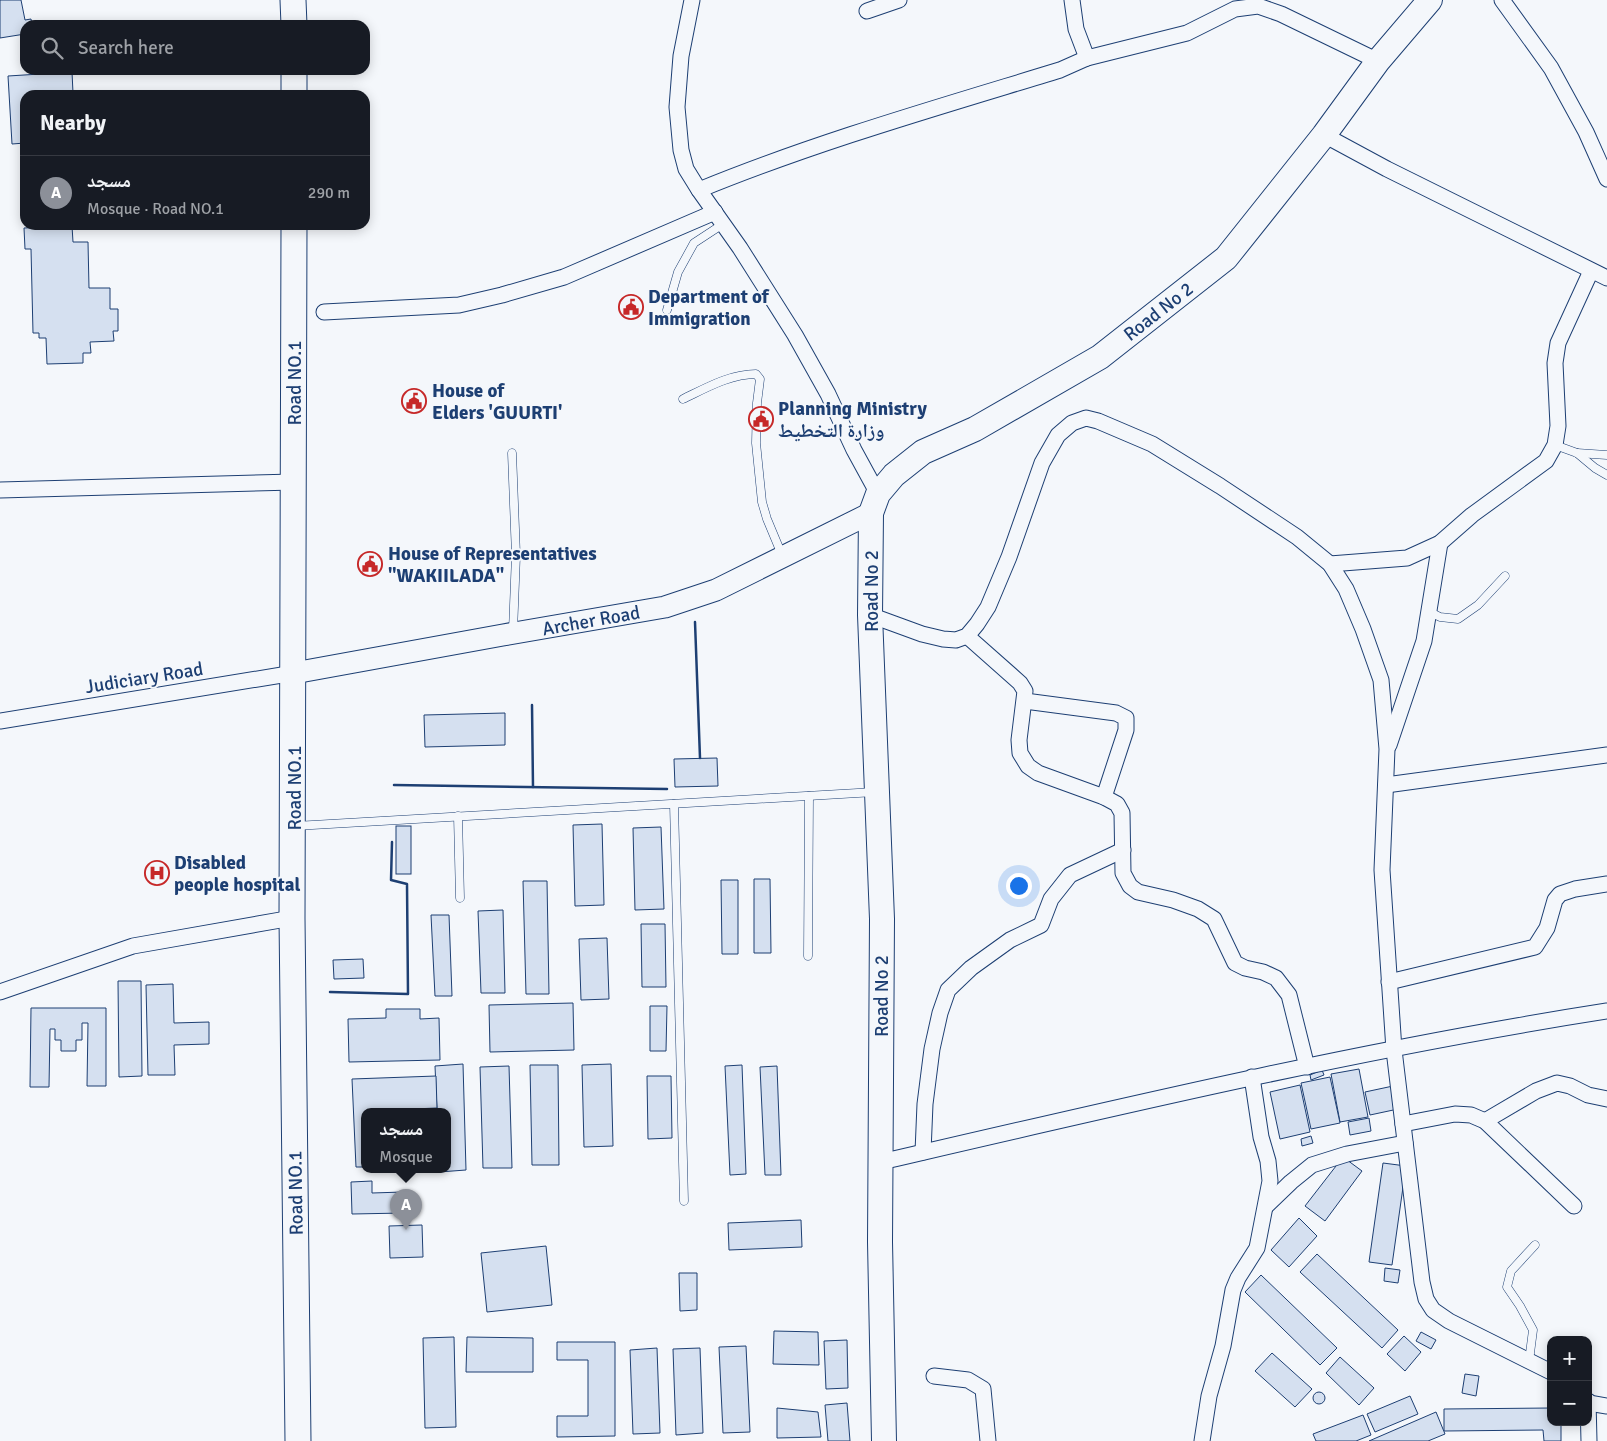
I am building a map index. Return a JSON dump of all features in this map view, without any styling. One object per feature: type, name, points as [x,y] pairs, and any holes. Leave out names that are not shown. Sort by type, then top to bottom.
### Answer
[{"type":"highway","points":[[293,0],[294,20]]},
{"type":"highway","points":[[294,75],[294,90]]},
{"type":"highway","name":"Road NO.1","points":[[294,230],[294,826],[292,918],[298,1441]]},
{"type":"main road","name":"Road No 2","points":[[884,1441],[880,1242],[882,919],[870,615],[875,503],[894,475],[923,452],[974,430],[1100,357],[1226,258],[1324,135],[1378,61],[1430,0]]},
{"type":"main road","name":"Archer Road","points":[[294,673],[665,607],[716,590],[783,557],[875,503]]},
{"type":"street","points":[[692,0],[681,56],[676,107],[681,150],[686,169],[740,248],[795,335],[828,394],[854,450],[875,503]]},
{"type":"street","points":[[867,11],[899,0]]},
{"type":"street","points":[[1072,0],[1076,29],[1087,58]]},
{"type":"street","points":[[1502,0],[1551,68],[1586,132],[1607,179]]},
{"type":"street","points":[[699,190],[739,173],[859,132],[1060,70],[1087,58],[1187,34],[1235,9],[1258,6],[1281,14],[1378,61]]},
{"type":"street","points":[[1324,135],[1387,169],[1607,278]]},
{"type":"street","points":[[324,312],[459,305],[502,295],[564,277],[719,218]]},
{"type":"street","points":[[1330,564],[1407,558],[1440,544],[1472,515],[1546,461],[1555,445],[1558,426],[1555,363],[1558,343],[1591,271]]},
{"type":"street","points":[[870,615],[922,634],[943,639],[956,640],[967,636],[988,607],[1009,557],[1042,463],[1058,436],[1072,424],[1086,418],[1098,421],[1152,444],[1220,486],[1297,538],[1330,564],[1346,589],[1363,629],[1381,680],[1387,749],[1382,870],[1389,982],[1394,1050],[1422,1282],[1426,1299],[1433,1310],[1449,1321],[1547,1370]]},
{"type":"street","points":[[0,490],[294,482]]},
{"type":"street","points":[[1387,749],[1415,671],[1430,612],[1440,544]]},
{"type":"street","points":[[967,636],[1020,683],[1026,691],[1019,740],[1020,753],[1028,766],[1038,773],[1104,796],[1116,804],[1122,813],[1123,873],[1130,886],[1138,892],[1173,900],[1198,909],[1214,919],[1235,963],[1276,978],[1289,995],[1307,1067]]},
{"type":"street","name":"Judiciary Road","points":[[0,721],[294,673]]},
{"type":"street","points":[[1025,701],[1116,713],[1126,718],[1126,730],[1104,796]]},
{"type":"street","points":[[1386,785],[1607,755]]},
{"type":"street","points":[[923,1152],[925,1104],[932,1048],[940,1013],[948,990],[970,968],[1010,940],[1041,925],[1052,900],[1070,875],[1123,850]]},
{"type":"street","points":[[1389,982],[1535,947],[1547,928],[1555,900],[1560,894],[1575,889],[1607,884]]},
{"type":"street","points":[[0,992],[133,946],[292,918]]},
{"type":"street","points":[[881,1162],[1252,1077],[1607,1011]]},
{"type":"street","points":[[1202,1441],[1208,1396],[1223,1346],[1233,1290],[1256,1248],[1270,1181],[1252,1077]]},
{"type":"street","points":[[1485,1121],[1536,1091],[1556,1083],[1570,1086],[1588,1095],[1607,1099]]},
{"type":"street","points":[[1403,1124],[1455,1114],[1471,1115],[1485,1121],[1574,1206]]},
{"type":"street","points":[[1266,1206],[1312,1165],[1347,1154],[1405,1143]]},
{"type":"street","points":[[934,1376],[968,1380],[983,1389],[988,1441]]},
{"type":"street","points":[[1592,1403],[1607,1406]]},
{"type":"street","points":[[1589,1426],[1589,1441]]},
{"type":"lane","points":[[667,310],[678,272],[694,243],[719,218]]},
{"type":"lane","points":[[683,399],[724,380],[749,374],[756,374],[760,379],[757,402],[756,443],[762,502],[766,519],[783,557]]},
{"type":"lane","points":[[1555,445],[1577,453],[1607,455]]},
{"type":"lane","points":[[512,453],[516,555],[513,633]]},
{"type":"lane","points":[[1577,453],[1607,475]]},
{"type":"lane","points":[[1430,612],[1440,617],[1458,619],[1478,604],[1504,576]]},
{"type":"lane","points":[[294,826],[877,792]]},
{"type":"lane","points":[[808,956],[809,796]]},
{"type":"lane","points":[[674,804],[684,1201]]},
{"type":"lane","points":[[458,816],[460,898]]},
{"type":"lane","points":[[1529,1361],[1533,1330],[1507,1287],[1511,1271],[1534,1245]]},
{"type":"building","points":[[0,0],[21,0],[25,20],[20,20],[20,35],[0,38]]},
{"type":"building","points":[[72,75],[73,90],[20,90],[20,143],[12,144],[8,76]]},
{"type":"building","points":[[24,230],[72,230],[73,242],[88,242],[89,288],[110,288],[110,309],[118,309],[118,331],[113,331],[114,341],[90,342],[91,353],[83,353],[83,363],[47,364],[46,338],[39,338],[39,333],[33,333],[31,249],[25,249]]},
{"type":"building","points":[[505,713],[505,745],[425,747],[424,715]]},
{"type":"building","points":[[717,758],[718,786],[675,787],[674,759]]},
{"type":"building","points":[[602,824],[604,905],[575,906],[573,825]]},
{"type":"building","points":[[396,826],[411,826],[411,874],[396,874]]},
{"type":"building","points":[[661,827],[664,909],[635,910],[633,828]]},
{"type":"building","points":[[754,879],[770,879],[771,953],[754,953]]},
{"type":"building","points":[[721,880],[738,880],[738,954],[722,954]]},
{"type":"building","points":[[523,881],[547,881],[549,994],[526,994]]},
{"type":"building","points":[[503,910],[505,993],[481,993],[478,911]]},
{"type":"building","points":[[431,915],[449,915],[452,996],[435,996]]},
{"type":"building","points":[[641,924],[665,924],[666,987],[642,987]]},
{"type":"building","points":[[607,938],[609,999],[581,1000],[579,939]]},
{"type":"building","points":[[363,959],[364,978],[334,979],[333,960]]},
{"type":"building","points":[[118,981],[141,981],[142,1076],[119,1077]]},
{"type":"building","points":[[173,984],[174,1023],[209,1022],[209,1044],[174,1045],[175,1075],[148,1075],[146,985]]},
{"type":"building","points":[[573,1003],[574,1050],[490,1052],[489,1005]]},
{"type":"building","points":[[650,1006],[667,1006],[666,1051],[650,1051]]},
{"type":"building","points":[[31,1008],[106,1008],[106,1086],[87,1086],[88,1023],[82,1023],[82,1040],[76,1040],[76,1051],[61,1051],[61,1040],[55,1040],[55,1029],[50,1029],[49,1087],[30,1087]]},
{"type":"building","points":[[386,1009],[420,1009],[420,1019],[439,1018],[440,1060],[349,1062],[348,1019],[386,1018]]},
{"type":"building","points":[[463,1064],[466,1170],[451,1171],[451,1108],[437,1108],[435,1066]]},
{"type":"building","points":[[611,1064],[613,1146],[584,1147],[582,1065]]},
{"type":"building","points":[[530,1065],[558,1065],[559,1165],[532,1165]]},
{"type":"building","points":[[742,1065],[746,1174],[730,1175],[725,1066]]},
{"type":"building","points":[[509,1066],[512,1168],[483,1168],[480,1067]]},
{"type":"building","points":[[777,1066],[781,1175],[765,1175],[760,1067]]},
{"type":"building","points":[[1359,1069],[1368,1117],[1340,1122],[1331,1074]]},
{"type":"building","points":[[1322,1070],[1324,1075],[1311,1080],[1310,1075]]},
{"type":"building","points":[[436,1076],[437,1108],[361,1108],[361,1167],[356,1167],[352,1079]]},
{"type":"building","points":[[647,1076],[671,1076],[672,1138],[648,1139]]},
{"type":"building","points":[[1330,1077],[1340,1123],[1311,1129],[1301,1083]]},
{"type":"building","points":[[1300,1085],[1310,1132],[1280,1139],[1270,1092]]},
{"type":"building","points":[[1393,1086],[1398,1109],[1370,1115],[1365,1092]]},
{"type":"building","points":[[1369,1118],[1371,1131],[1350,1135],[1348,1122]]},
{"type":"building","points":[[1311,1136],[1313,1143],[1302,1146],[1301,1139]]},
{"type":"building","points":[[1343,1157],[1362,1171],[1325,1221],[1305,1206]]},
{"type":"building","points":[[1383,1163],[1406,1166],[1392,1265],[1369,1262]]},
{"type":"building","points":[[372,1181],[372,1193],[403,1192],[404,1213],[352,1214],[351,1182]]},
{"type":"building","points":[[1299,1218],[1317,1236],[1289,1267],[1271,1250]]},
{"type":"building","points":[[801,1220],[802,1247],[729,1250],[728,1223]]},
{"type":"building","points":[[422,1225],[423,1257],[390,1258],[389,1226]]},
{"type":"building","points":[[546,1246],[552,1305],[487,1312],[481,1253]]},
{"type":"building","points":[[1317,1254],[1398,1330],[1382,1348],[1300,1272]]},
{"type":"building","points":[[1385,1268],[1400,1270],[1398,1283],[1384,1281]]},
{"type":"building","points":[[679,1273],[697,1273],[697,1310],[680,1311]]},
{"type":"building","points":[[1261,1275],[1337,1348],[1320,1365],[1245,1292]]},
{"type":"building","points":[[774,1331],[818,1332],[819,1365],[773,1364]]},
{"type":"building","points":[[1421,1332],[1436,1340],[1431,1349],[1416,1341]]},
{"type":"building","points":[[1404,1336],[1421,1352],[1405,1371],[1387,1354]]},
{"type":"building","points":[[454,1337],[456,1427],[425,1428],[423,1338]]},
{"type":"building","points":[[467,1337],[533,1338],[533,1372],[466,1372]]},
{"type":"building","points":[[847,1340],[848,1388],[826,1389],[824,1341]]},
{"type":"building","points":[[557,1342],[615,1342],[615,1436],[557,1437],[557,1416],[588,1416],[588,1360],[557,1360]]},
{"type":"building","points":[[746,1346],[750,1432],[723,1433],[719,1347]]},
{"type":"building","points":[[657,1348],[660,1433],[633,1434],[630,1350]]},
{"type":"building","points":[[700,1348],[703,1433],[676,1435],[673,1349]]},
{"type":"building","points":[[1272,1353],[1312,1389],[1295,1407],[1255,1371]]},
{"type":"building","points":[[1340,1357],[1374,1388],[1359,1405],[1326,1373]]},
{"type":"building","points":[[1465,1374],[1479,1376],[1476,1396],[1462,1393]]},
{"type":"building","points":[[1317,1392],[1321,1392],[1325,1398],[1321,1404],[1317,1404],[1313,1400],[1313,1396]]},
{"type":"building","points":[[1410,1396],[1418,1414],[1375,1432],[1367,1414]]},
{"type":"building","points":[[847,1403],[850,1441],[828,1441],[825,1405]]},
{"type":"building","points":[[777,1408],[818,1412],[821,1437],[777,1438]]},
{"type":"building","points":[[1547,1408],[1547,1426],[1561,1426],[1561,1441],[1544,1441],[1543,1430],[1444,1431],[1444,1409]]},
{"type":"building","points":[[1436,1412],[1445,1434],[1428,1441],[1369,1441]]},
{"type":"building","points":[[1363,1415],[1371,1435],[1356,1441],[1316,1441],[1313,1434]]},
{"type":"wall","points":[[695,622],[700,758]]},
{"type":"wall","points":[[532,705],[533,787]]},
{"type":"wall","points":[[394,785],[667,789]]},
{"type":"wall","points":[[330,992],[408,994],[407,884],[391,880],[392,842]]},
{"type":"place","name":"Department of Immigration","points":[[631,307]]},
{"type":"place","name":"House of Elders 'GUURTI'","points":[[414,401]]},
{"type":"place","name":"Planning Ministry وزارة التخطيط","points":[[761,419]]},
{"type":"place","name":"House of Representatives \"WAKIILADA\"","points":[[370,564]]},
{"type":"place","name":"Disabled people hospital","points":[[157,873]]},
{"type":"place","name":"مسجد","points":[[406,1230]]}]
